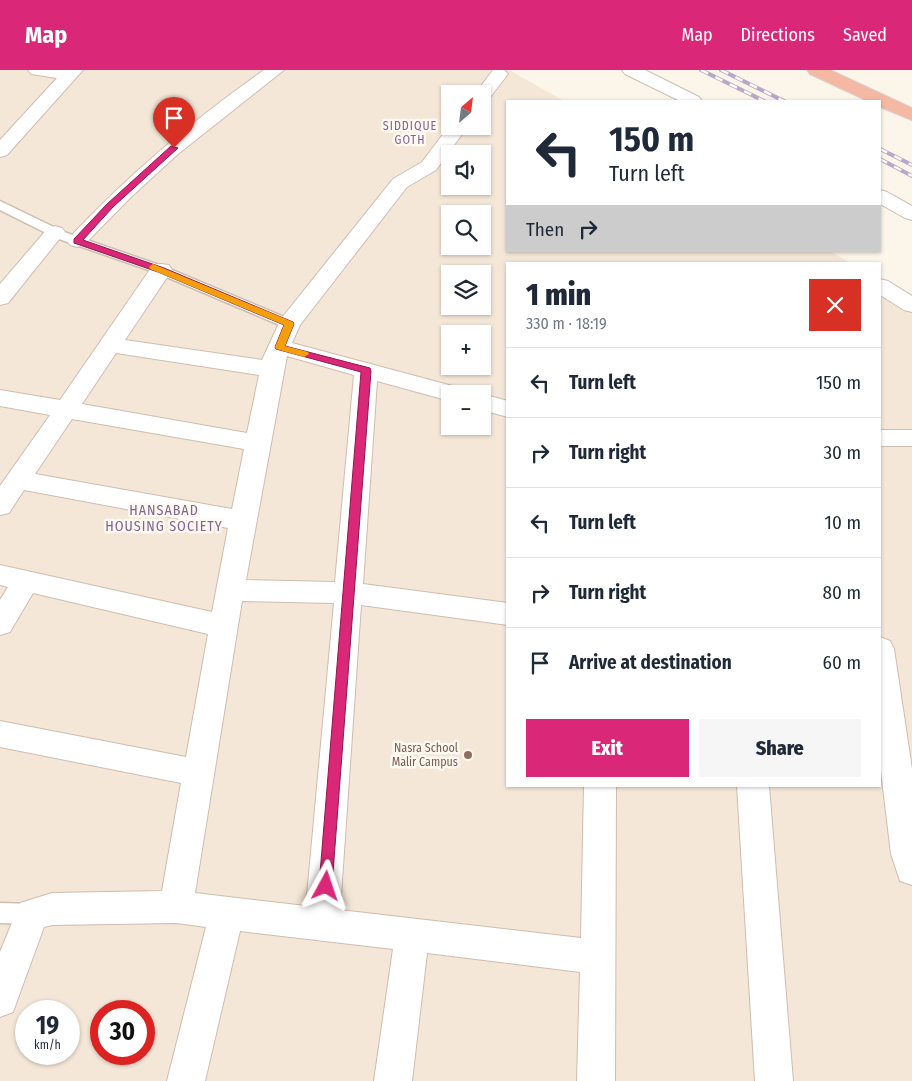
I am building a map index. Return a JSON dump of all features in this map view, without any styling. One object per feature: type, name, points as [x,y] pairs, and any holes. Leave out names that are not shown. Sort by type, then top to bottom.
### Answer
[{"type":"highway","points":[[816,70],[880,100]]},
{"type":"highway","points":[[853,70],[887,85]]},
{"type":"highway","points":[[881,100],[912,115]]},
{"type":"street","points":[[37,70],[72,73]]},
{"type":"street","points":[[78,241],[110,206],[150,168],[198,128],[275,70]]},
{"type":"street","points":[[631,70],[691,100]]},
{"type":"street","points":[[0,151],[72,73]]},
{"type":"street","points":[[490,85],[499,74]]},
{"type":"street","points":[[176,907],[230,590],[258,444],[280,347],[400,183],[429,166],[452,135]]},
{"type":"street","points":[[881,197],[912,214]]},
{"type":"street","points":[[0,298],[55,232]]},
{"type":"street","points":[[0,506],[161,270]]},
{"type":"street","points":[[881,287],[912,305]]},
{"type":"street","points":[[109,345],[280,347],[441,391]]},
{"type":"street","points":[[322,924],[366,371]]},
{"type":"street","points":[[0,398],[258,444]]},
{"type":"street","points":[[491,404],[506,408]]},
{"type":"street","points":[[881,438],[912,438]]},
{"type":"street","points":[[18,480],[244,521]]},
{"type":"street","points":[[0,624],[13,578],[224,626]]},
{"type":"street","points":[[230,590],[349,593],[506,614]]},
{"type":"street","points":[[881,661],[908,854],[912,870]]},
{"type":"street","points":[[0,734],[199,773]]},
{"type":"street","points":[[596,1081],[600,787]]},
{"type":"street","points":[[753,787],[774,1081]]},
{"type":"street","points":[[0,999],[32,914],[52,909],[176,907],[599,957]]},
{"type":"street","points":[[186,1081],[227,913]]},
{"type":"street","points":[[393,1081],[412,935]]},
{"type":"lane","points":[[0,205],[55,232],[161,270],[280,347]]},
{"type":"lane","points":[[0,913],[32,914]]},
{"type":"shaded area","points":[[0,70],[509,70],[562,100],[506,100],[506,252],[832,252],[849,262],[506,262],[506,787],[881,787],[881,281],[912,298],[912,1081],[0,1081]]},
{"type":"railway","points":[[701,70],[762,100]]},
{"type":"railway","points":[[721,70],[782,100]]},
{"type":"railway","points":[[881,150],[912,165]]},
{"type":"railway","points":[[881,160],[912,176]]},
{"type":"slow traffic","points":[[153,267],[290,324],[280,347],[304,354]]},
{"type":"place","name":"Nasra School Malir Campus","points":[[468,755]]},
{"type":"district","name":"SIDDIQUE GOTH","points":[[410,133]]},
{"type":"district","name":"HANSABAD HOUSING SOCIETY","points":[[164,518]]},
{"type":"route","points":[[174,148],[110,206],[78,241],[161,270],[290,324],[280,347],[366,371],[326,886]]}]
